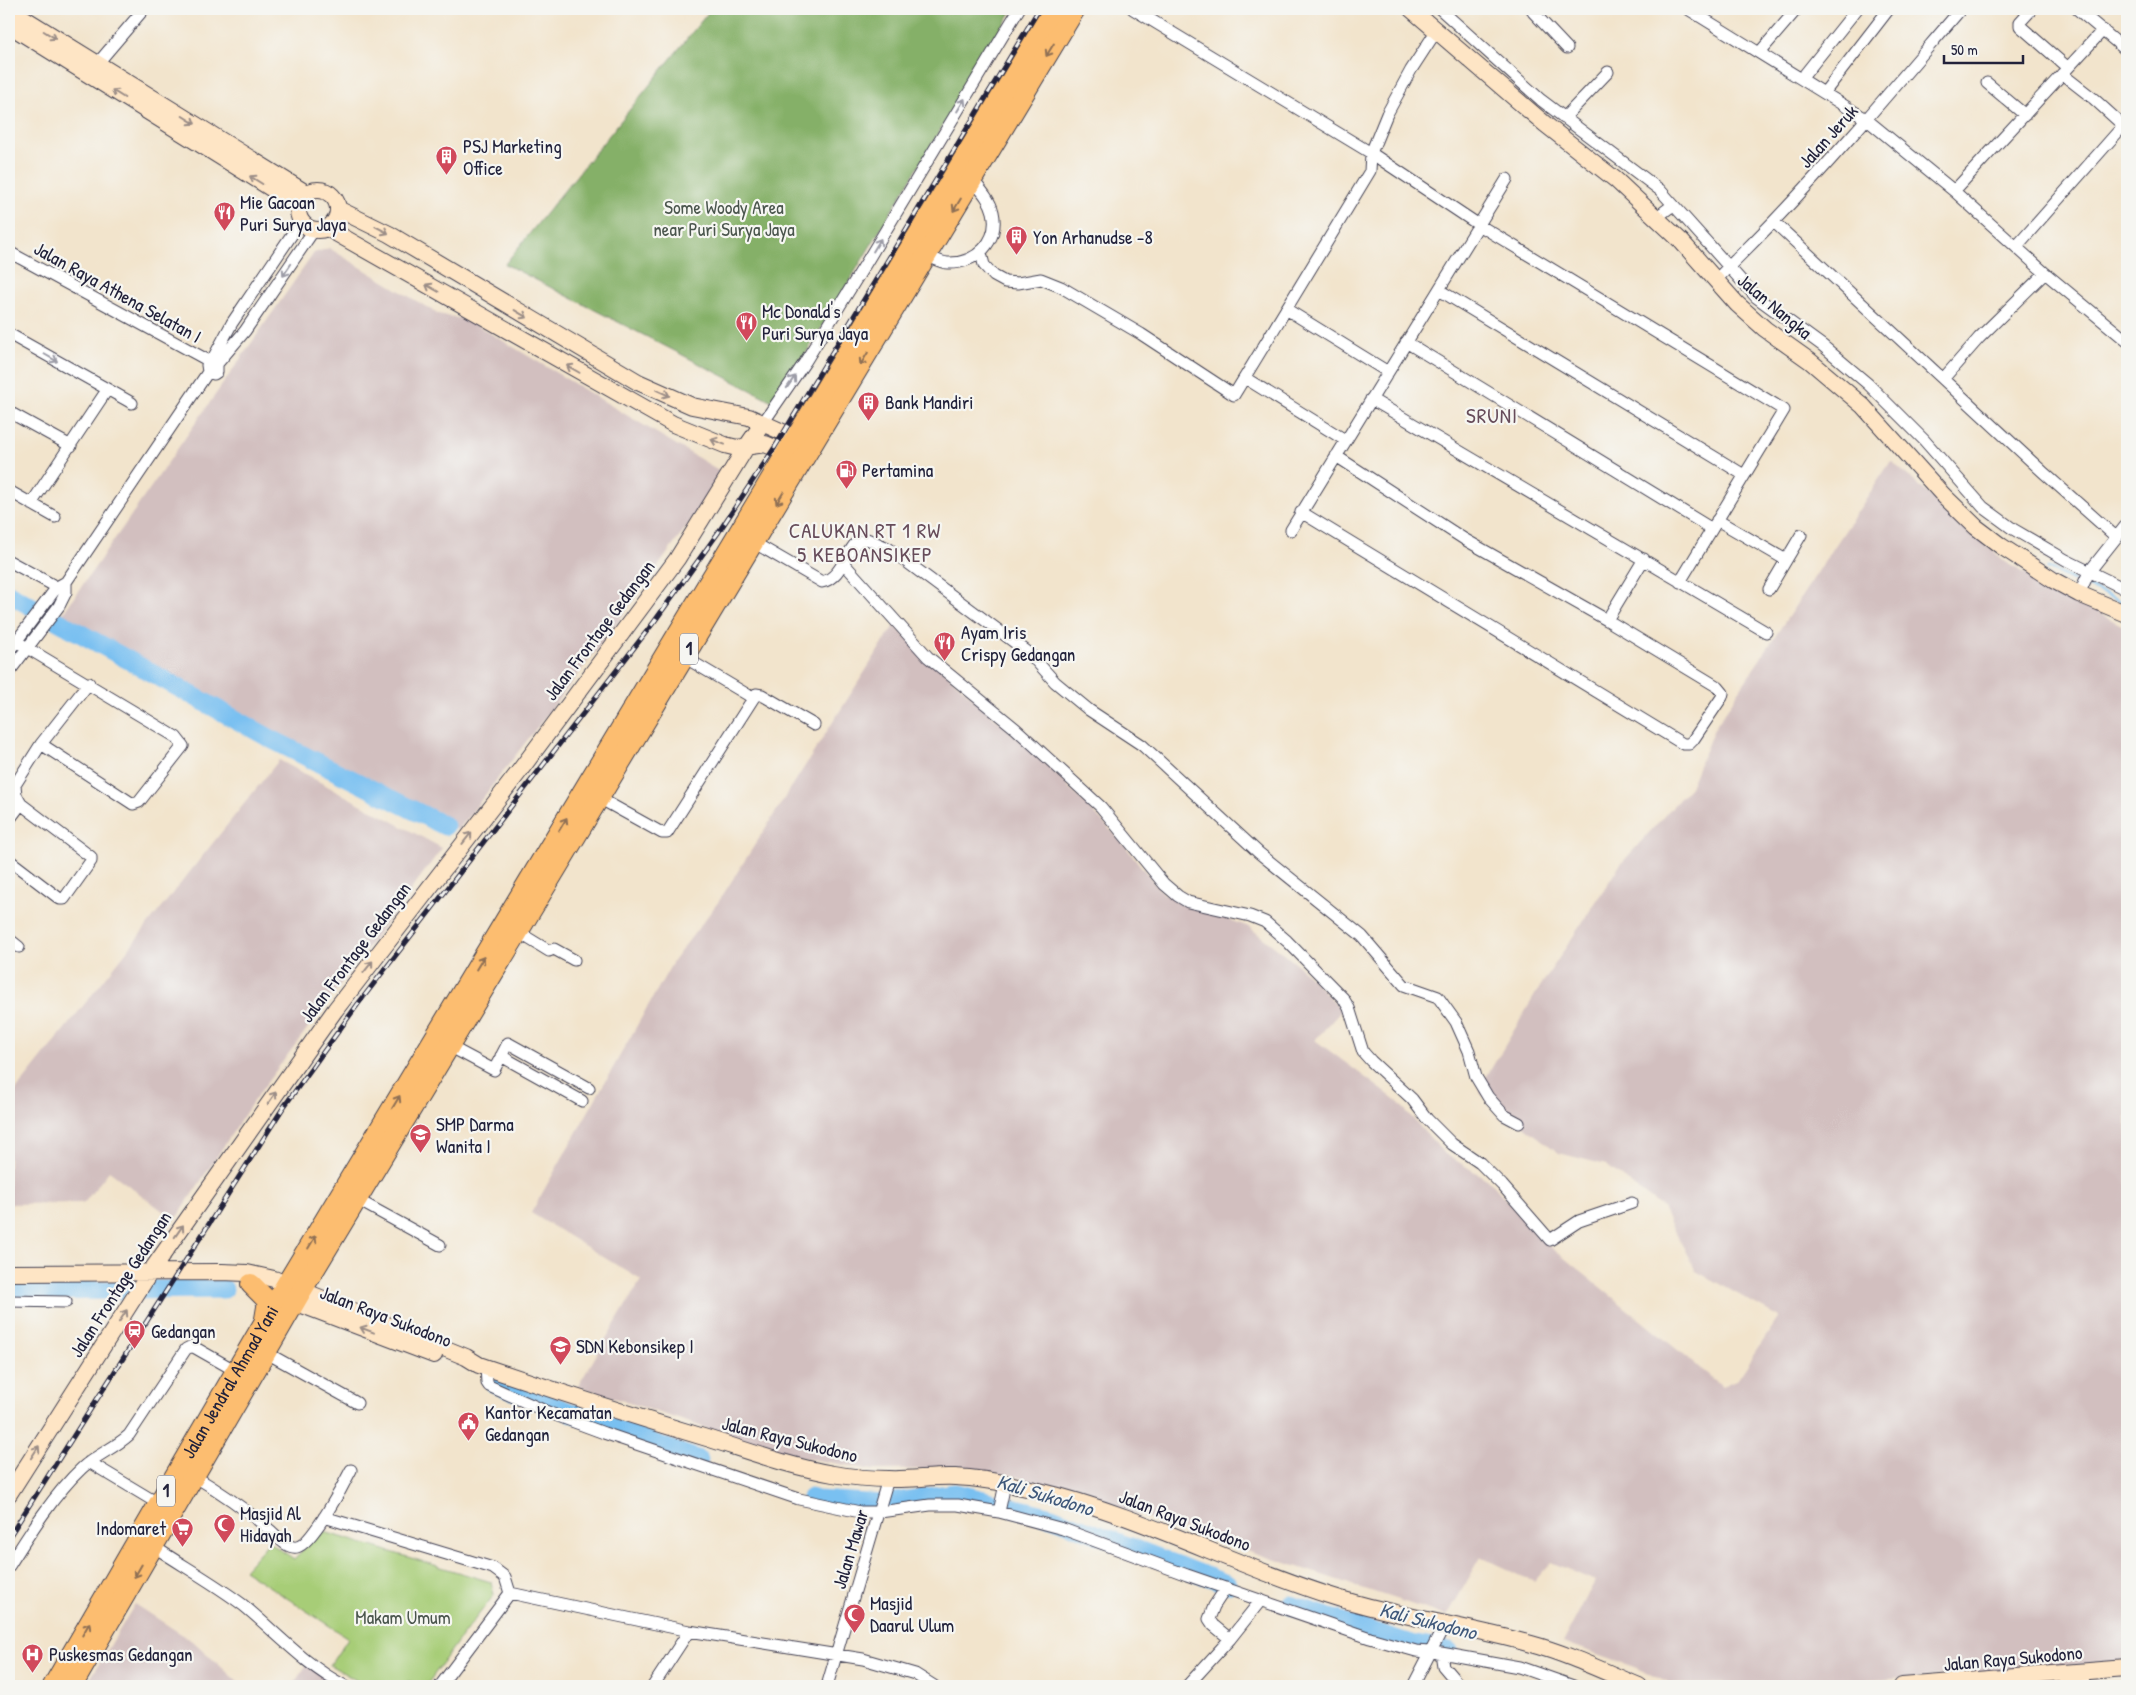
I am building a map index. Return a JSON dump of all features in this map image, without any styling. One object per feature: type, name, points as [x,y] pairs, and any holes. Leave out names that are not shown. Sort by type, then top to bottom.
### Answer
[{"type":"highway","name":"1","points":[[291,1293],[799,449],[1054,9]]},
{"type":"highway","name":"1","points":[[291,1293],[356,1199],[753,542],[799,449],[926,256],[1075,9]]},
{"type":"highway","points":[[251,1284],[268,1301],[267,1312],[261,1328]]},
{"type":"highway","name":"Jalan Jendral Ahmad Yani","points":[[53,1686],[261,1328],[291,1293]]},
{"type":"highway","name":"Jalan Jendral Ahmad Yani","points":[[72,1686],[265,1352],[291,1293]]},
{"type":"street","points":[[9,9],[97,64],[309,215],[336,220],[338,209],[337,203],[330,193],[318,189],[309,215],[245,331],[212,366],[63,587],[48,600],[33,620],[13,639],[9,651]]},
{"type":"street","points":[[97,64],[144,9]]},
{"type":"street","points":[[763,422],[805,362],[1019,9]]},
{"type":"street","points":[[1133,9],[1371,153],[1479,225],[1784,410],[1680,582]]},
{"type":"street","points":[[1440,9],[1541,100],[1652,184],[1672,206],[1721,274]]},
{"type":"street","points":[[1534,9],[1533,12],[1567,48]]},
{"type":"street","points":[[1688,9],[1866,119],[1954,191],[2044,273],[2127,341]]},
{"type":"street","points":[[1760,52],[1797,9]]},
{"type":"street","points":[[1801,79],[1857,9]]},
{"type":"street","points":[[1824,93],[1890,9]]},
{"type":"street","name":"Jalan Jeruk","points":[[1721,274],[1774,222],[1961,9]]},
{"type":"street","points":[[2016,247],[2125,127],[2020,26],[2020,22],[2032,9]]},
{"type":"street","points":[[2077,9],[2127,51]]},
{"type":"street","name":"Jalan Nangka","points":[[1418,11],[1437,30],[1545,124],[1658,216],[1681,241],[1721,274],[1765,329],[1802,344],[1811,360],[1863,406],[1909,454],[1943,495],[1976,526],[2000,546],[2084,582],[2127,614]]},
{"type":"street","points":[[9,25],[309,215],[673,424],[737,448],[765,444],[799,449]]},
{"type":"street","points":[[981,253],[984,264],[994,276],[1005,282],[1018,283],[1040,279],[1061,287],[1141,334],[1234,395],[1370,171],[1371,153],[1387,114],[1411,70],[1437,30]]},
{"type":"street","points":[[1954,191],[2102,30]]},
{"type":"street","points":[[1564,118],[1608,72]]},
{"type":"street","points":[[1987,83],[2025,115]]},
{"type":"street","points":[[1290,530],[1507,179]]},
{"type":"street","points":[[926,256],[946,263],[965,262],[981,253],[992,234],[993,212],[989,202],[972,180]]},
{"type":"street","points":[[1658,216],[1672,206]]},
{"type":"street","points":[[338,209],[389,234],[638,382],[692,406],[738,413],[763,422],[799,449]]},
{"type":"street","points":[[1774,222],[2043,472],[2116,536]]},
{"type":"street","name":"Jalan Raya Athena Selatan I","points":[[9,252],[212,366]]},
{"type":"street","points":[[1943,379],[2044,273]]},
{"type":"street","points":[[1439,290],[1744,475]]},
{"type":"street","points":[[1286,309],[1388,372]]},
{"type":"street","points":[[9,334],[132,403]]},
{"type":"street","points":[[1406,342],[1715,524],[1786,560]]},
{"type":"street","points":[[1802,344],[1822,347],[1868,384],[1983,507],[2084,582],[2127,590]]},
{"type":"street","points":[[1811,360],[1822,347]]},
{"type":"street","points":[[1245,378],[1345,440]]},
{"type":"street","points":[[31,504],[107,390]]},
{"type":"street","points":[[1371,399],[1766,632]]},
{"type":"street","points":[[9,412],[71,446]]},
{"type":"street","name":"Jalan Frontage Gedangan","points":[[9,1494],[144,1283],[334,1010],[518,772],[677,559],[763,422]]},
{"type":"street","points":[[1909,454],[1923,442]]},
{"type":"street","points":[[1301,512],[1683,744],[1689,744],[1722,696],[1723,693],[1718,687],[1607,620],[1464,539],[1336,456]]},
{"type":"street","points":[[9,491],[55,517]]},
{"type":"street","points":[[2084,582],[2116,536],[2127,524]]},
{"type":"street","points":[[1770,589],[1801,535]]},
{"type":"street","points":[[753,542],[822,582],[827,581],[843,565],[857,542],[867,539],[888,548],[1029,653],[1055,682],[1089,710],[1142,745],[1259,853],[1362,936],[1404,985],[1438,997],[1456,1022],[1469,1051],[1476,1077],[1488,1097],[1504,1115],[1519,1122]]},
{"type":"street","points":[[1607,620],[1644,560]]},
{"type":"street","points":[[9,561],[63,587]]},
{"type":"street","points":[[843,565],[847,567],[928,657],[1016,729],[1101,807],[1164,884],[1178,896],[1188,902],[1250,916],[1265,922],[1287,941],[1343,998],[1349,1008],[1364,1052],[1371,1062],[1412,1099],[1427,1119],[1452,1144],[1480,1163],[1550,1240],[1579,1222],[1632,1203]]},
{"type":"street","points":[[9,672],[58,606],[63,587]]},
{"type":"street","points":[[13,639],[176,737],[183,746],[182,750],[140,802],[133,804],[41,744]]},
{"type":"street","points":[[684,657],[753,698]]},
{"type":"street","points":[[9,860],[60,899],[64,899],[92,859],[21,804],[16,795],[14,785],[41,744],[89,683]]},
{"type":"street","points":[[599,798],[662,833],[667,833],[756,694],[762,695],[814,725]]},
{"type":"street","points":[[9,820],[21,804]]},
{"type":"street","points":[[518,932],[549,951],[554,948],[574,960]]},
{"type":"street","points":[[9,939],[19,947]]},
{"type":"street","points":[[449,1046],[494,1070],[508,1043],[589,1088]]},
{"type":"street","points":[[501,1056],[582,1100]]},
{"type":"street","points":[[356,1199],[440,1245]]},
{"type":"street","points":[[222,1272],[251,1284],[291,1293]]},
{"type":"street","points":[[9,1273],[144,1283],[222,1272],[247,1273],[291,1293]]},
{"type":"street","name":"Jalan Raya Sukodono","points":[[291,1293],[462,1366],[482,1366],[666,1426],[780,1460],[831,1473],[887,1484],[955,1477],[1074,1500],[1348,1601],[1443,1628],[1497,1634],[1536,1645],[1573,1658],[1639,1686]]},
{"type":"street","points":[[9,1300],[66,1302]]},
{"type":"street","points":[[9,1566],[34,1528],[75,1474],[89,1462],[129,1435],[189,1347],[192,1346],[236,1371]]},
{"type":"street","points":[[265,1352],[357,1403]]},
{"type":"street","points":[[482,1366],[487,1383],[490,1386],[550,1413],[799,1499],[846,1510],[880,1510],[930,1505],[999,1511],[1064,1529],[1370,1638],[1519,1667],[1571,1686]]},
{"type":"street","points":[[89,1462],[159,1504]]},
{"type":"street","points":[[194,1476],[257,1520],[286,1544],[295,1548],[303,1545],[324,1517],[336,1500],[351,1470]]},
{"type":"street","name":"Jalan Mawar","points":[[827,1686],[887,1484]]},
{"type":"street","points":[[999,1511],[1004,1487]]},
{"type":"street","points":[[324,1517],[493,1568],[505,1577],[510,1593]]},
{"type":"street","points":[[153,1546],[211,1581],[249,1610],[305,1660],[345,1686]]},
{"type":"street","points":[[1226,1588],[1208,1619],[1230,1639]]},
{"type":"street","points":[[510,1593],[689,1631],[837,1655],[915,1674],[934,1686]]},
{"type":"street","points":[[444,1685],[510,1593]]},
{"type":"street","points":[[1187,1686],[1230,1639],[1261,1600]]},
{"type":"street","points":[[1413,1686],[1435,1652],[1443,1628]]},
{"type":"street","points":[[654,1686],[689,1631]]},
{"type":"street","points":[[1435,1652],[1442,1666],[1460,1686]]},
{"type":"street","name":"Jalan Raya Sukodono","points":[[1902,1686],[2082,1680],[2127,1668]]},
{"type":"shaded area","points":[[329,248],[438,314],[468,320],[725,474],[606,638],[458,830],[347,771],[274,736],[61,616],[314,253]]},
{"type":"shaded area","points":[[1891,461],[2008,564],[2127,628],[2127,1663],[1832,1683],[1671,1684],[1634,1667],[1563,1642],[1595,1581],[1551,1562],[1534,1582],[1481,1557],[1447,1616],[1012,1475],[941,1469],[874,1470],[788,1455],[578,1386],[641,1280],[531,1213],[674,960],[719,901],[894,626],[1051,769],[1121,841],[1163,894],[1249,927],[1298,965],[1342,1010],[1315,1040],[1397,1101],[1445,1154],[1490,1181],[1536,1235],[1722,1386],[1738,1379],[1779,1317],[1696,1271],[1662,1207],[1606,1165],[1559,1153],[1480,1093],[1485,1079],[1538,990],[1620,865],[1690,787],[1714,729]]},
{"type":"shaded area","points":[[279,760],[442,848],[254,1100],[175,1220],[109,1171],[84,1203],[9,1204],[9,1099]]},
{"type":"shaded area","points":[[135,1604],[195,1643],[242,1686],[86,1686]]},
{"type":"shaded area","points":[[308,1663],[335,1686],[292,1686]]},
{"type":"green space","name":"Some Woody Area near Puri Surya Jaya","points":[[711,9],[1013,9],[776,403],[505,264]]},
{"type":"green space","name":"Makam Umum","points":[[321,1531],[491,1582],[494,1595],[426,1686],[408,1681],[404,1686],[366,1686],[330,1665],[348,1638],[244,1570],[269,1542],[294,1559]]},
{"type":"waterway","points":[[2048,568],[2081,584]]},
{"type":"waterway","points":[[2087,586],[2127,604]]},
{"type":"waterway","points":[[9,594],[273,740],[445,826]]},
{"type":"waterway","points":[[9,1291],[224,1289]]},
{"type":"waterway","name":"Kali Sukodono","points":[[495,1384],[699,1460]]},
{"type":"waterway","name":"Kali Sukodono","points":[[811,1498],[883,1504],[955,1493],[1052,1517],[1227,1584]]},
{"type":"waterway","name":"Kali Sukodono","points":[[1291,1605],[1411,1644],[1449,1651]]},
{"type":"railway","points":[[9,1537],[283,1108],[358,1004],[654,622],[718,533],[775,447],[1039,9]]},
{"type":"place","name":"PSJ Marketing Office","points":[[447,176]]},
{"type":"place","name":"Mie Gacoan Puri Surya Jaya","points":[[224,232]]},
{"type":"place","name":"Yon Arhanudse -8","points":[[1017,256]]},
{"type":"place","name":"Mc Donald's Puri Surya Jaya","points":[[746,341]]},
{"type":"place","name":"Bank Mandiri","points":[[869,421]]},
{"type":"place","name":"Pertamina","points":[[846,489]]},
{"type":"place","name":"Ayam Iris Crispy Gedangan","points":[[945,662]]},
{"type":"place","name":"SMP Darma Wanita I","points":[[420,1154]]},
{"type":"place","name":"Gedangan","points":[[135,1350]]},
{"type":"place","name":"SDN Kebonsikep I","points":[[560,1365]]},
{"type":"place","name":"Kantor Kecamatan Gedangan","points":[[469,1442]]},
{"type":"place","name":"Masjid Al Hidayah","points":[[224,1543]]},
{"type":"place","name":"Indomaret","points":[[182,1547]]},
{"type":"place","name":"Masjid Daarul Ulum","points":[[854,1633]]},
{"type":"place","name":"Puskesmas Gedangan","points":[[33,1673]]},
{"type":"district","name":"SRUNI","points":[[1492,416]]},
{"type":"district","name":"CALUKAN RT 1 RW 5 KEBOANSIKEP","points":[[865,543]]}]
